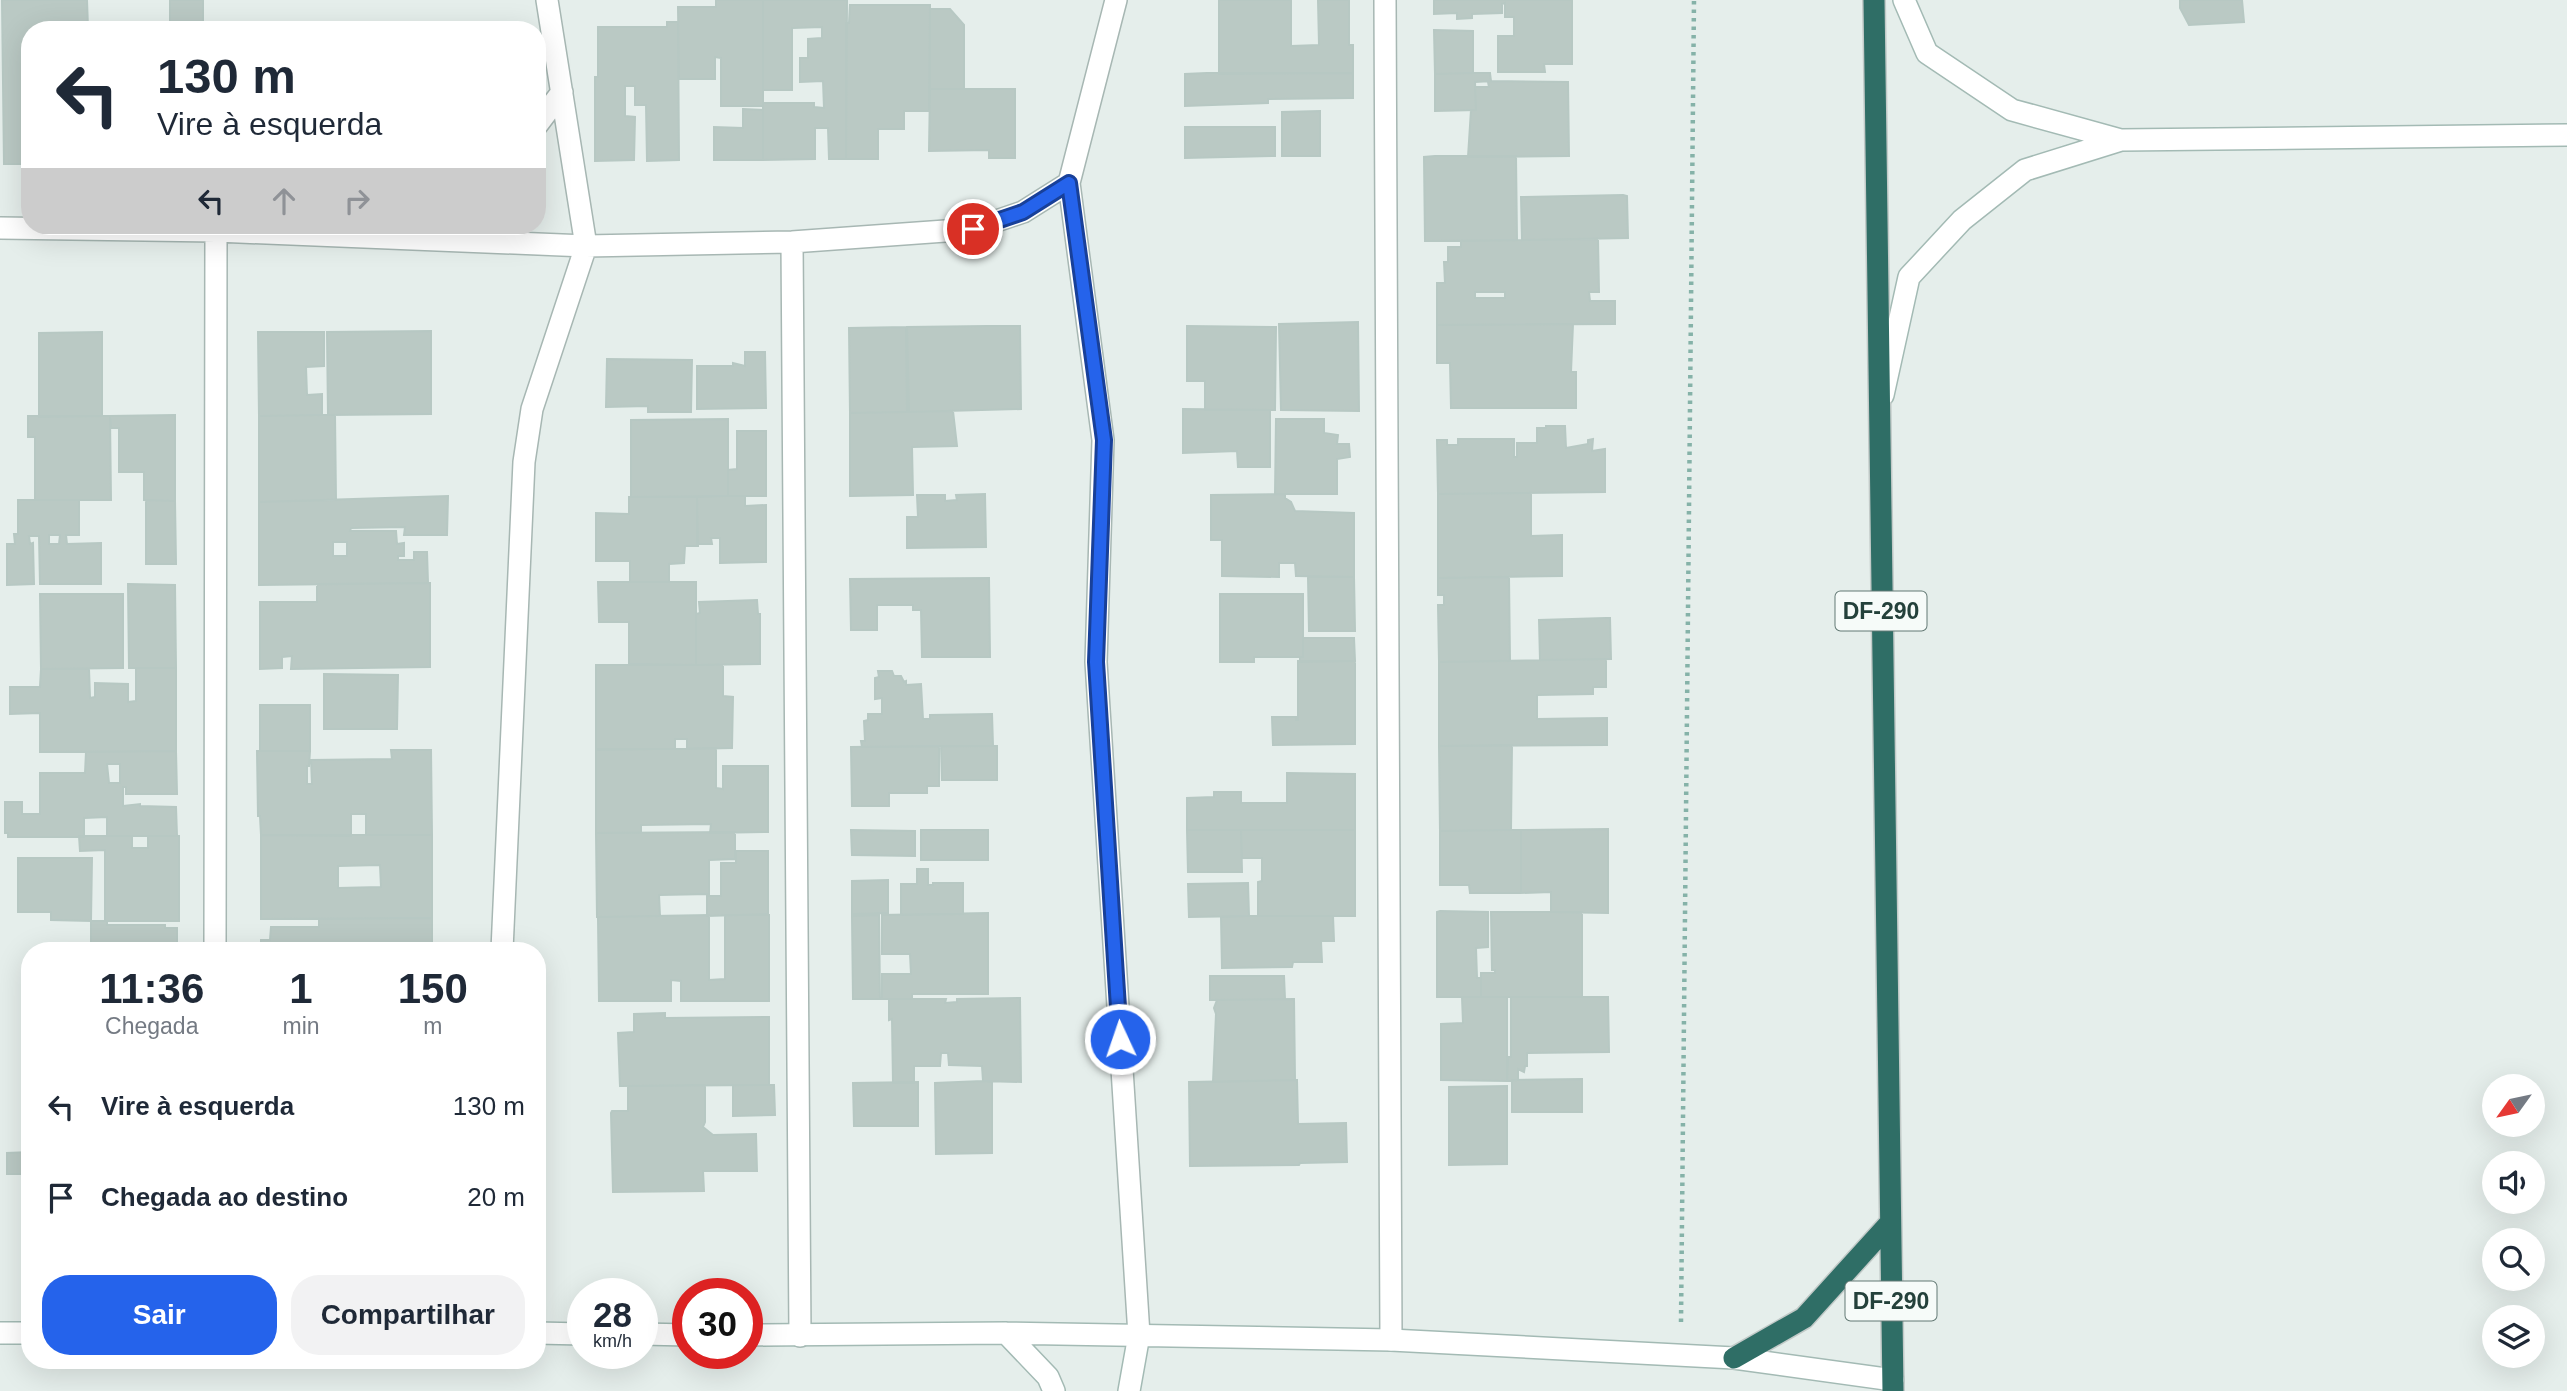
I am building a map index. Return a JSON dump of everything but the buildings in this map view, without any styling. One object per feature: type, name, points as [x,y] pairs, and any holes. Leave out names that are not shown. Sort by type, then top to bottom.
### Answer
[{"type":"highway","name":"DF-290","points":[[1874,0],[1893,1386]]},
{"type":"highway","points":[[1734,1358],[1804,1318],[1890,1223]]},
{"type":"street","points":[[502,942],[524,462],[531,409],[586,246],[547,0]]},
{"type":"street","points":[[1116,0],[1069,183],[1104,440],[1096,662],[1139,1335],[1129,1391]]},
{"type":"street","points":[[1385,0],[1391,1340]]},
{"type":"street","points":[[1904,0],[1927,53],[2012,110],[2121,140],[2423,139],[2567,135]]},
{"type":"street","points":[[546,113],[562,92]]},
{"type":"street","points":[[1879,414],[1909,277],[1962,220],[2025,170],[2121,140]]},
{"type":"street","points":[[485,235],[586,246],[792,242],[973,229],[1023,212],[1069,183]]},
{"type":"street","points":[[0,228],[21,228]]},
{"type":"street","points":[[215,942],[216,235]]},
{"type":"street","points":[[792,242],[800,1335]]},
{"type":"street","points":[[0,1333],[21,1332]]},
{"type":"street","points":[[546,1333],[567,1334]]},
{"type":"street","points":[[1006,1333],[1048,1377],[1054,1391]]},
{"type":"street","points":[[763,1335],[1006,1333],[1391,1340],[1734,1358],[1893,1386]]},
{"type":"path","points":[[1681,1354],[1694,0]]},
{"type":"route","points":[[973,229],[1023,212],[1069,183],[1104,440],[1096,662],[1120,1039]]}]
